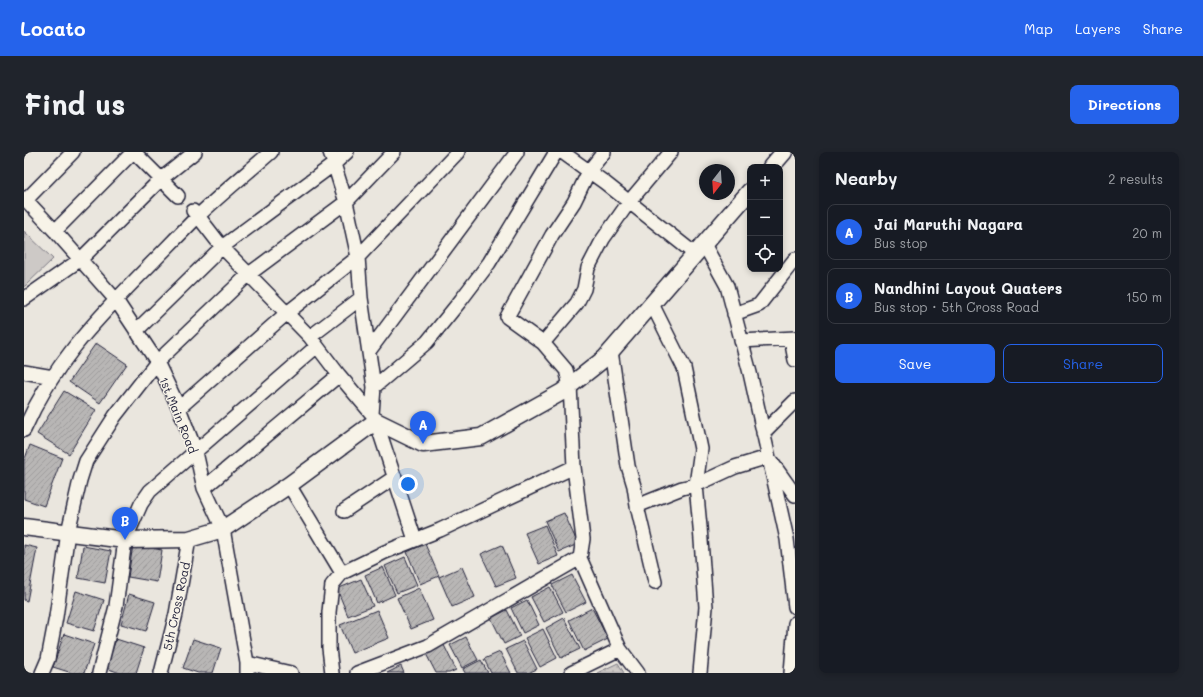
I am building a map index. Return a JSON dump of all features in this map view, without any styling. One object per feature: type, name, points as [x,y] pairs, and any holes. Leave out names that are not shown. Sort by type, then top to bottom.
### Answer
[{"type":"street","points":[[25,199],[73,152]]},
{"type":"street","points":[[55,231],[134,152],[178,196]]},
{"type":"street","points":[[24,298],[81,259],[161,179],[195,152]]},
{"type":"street","points":[[24,430],[40,398],[82,336],[196,213],[271,152]]},
{"type":"street","points":[[136,331],[222,247],[332,158],[347,152]]},
{"type":"street","points":[[42,673],[48,659],[56,617],[68,532],[77,492],[86,461],[115,416],[157,362],[249,274],[346,202],[394,152]]},
{"type":"street","points":[[179,408],[287,313],[358,257],[458,152]]},
{"type":"street","points":[[369,351],[517,152]]},
{"type":"street","points":[[374,387],[428,342],[461,300],[489,263],[556,152]]},
{"type":"street","points":[[562,152],[629,202],[700,249],[727,286],[787,539],[795,607]]},
{"type":"street","points":[[604,152],[589,171],[574,202],[552,236],[507,317],[543,343],[566,370],[570,385],[574,467],[583,539],[580,558],[620,649],[638,673]]},
{"type":"street","points":[[543,343],[577,303],[584,290],[588,268],[603,239],[629,202],[671,152]]},
{"type":"street","points":[[774,164],[784,152]]},
{"type":"street","points":[[332,158],[346,202],[358,257],[361,298],[374,387],[374,418]]},
{"type":"street","points":[[374,418],[424,444],[481,437],[562,392],[611,352],[747,194]]},
{"type":"street","name":"1st Main Road","points":[[25,199],[81,259],[116,300],[157,362],[179,408],[196,452],[204,488],[223,529],[247,668]]},
{"type":"street","points":[[196,213],[222,247],[287,313],[313,342],[374,418],[415,540]]},
{"type":"street","points":[[734,314],[759,305],[795,259]]},
{"type":"street","points":[[99,673],[116,606],[125,540],[141,504],[150,491],[196,452],[361,298]]},
{"type":"street","points":[[652,304],[684,368],[701,449],[696,485],[706,607],[700,673]]},
{"type":"street","points":[[741,341],[793,339],[795,360]]},
{"type":"street","points":[[611,352],[628,466],[634,486],[637,506],[655,582]]},
{"type":"street","points":[[24,372],[53,377]]},
{"type":"street","points":[[204,488],[339,375]]},
{"type":"street","points":[[763,433],[795,401]]},
{"type":"street","points":[[24,527],[125,540],[189,538],[223,529],[289,485],[374,418]]},
{"type":"street","points":[[637,506],[682,488],[696,485],[735,467],[768,457]]},
{"type":"street","points":[[768,457],[795,495]]},
{"type":"street","points":[[332,673],[329,648],[332,585],[342,573],[385,552],[440,530],[574,467]]},
{"type":"street","points":[[344,511],[395,477]]},
{"type":"street","points":[[289,485],[342,573]]},
{"type":"street","name":"5th Cross Road","points":[[161,673],[176,614],[189,538]]},
{"type":"street","points":[[357,673],[428,646],[580,558]]},
{"type":"street","points":[[791,673],[795,623]]},
{"type":"street","points":[[571,673],[620,649]]},
{"type":"street","points":[[247,668],[292,673]]},
{"type":"shaded area","points":[[24,231],[53,259],[24,287]]},
{"type":"shaded area","points":[[618,663],[624,673],[597,673]]},
{"type":"building","points":[[96,343],[127,364],[100,403],[69,382]]},
{"type":"building","points":[[64,391],[96,410],[69,454],[37,434]]},
{"type":"building","points":[[30,445],[62,458],[44,506],[24,499],[24,461]]},
{"type":"building","points":[[564,513],[578,544],[559,552],[545,521]]},
{"type":"building","points":[[545,525],[558,556],[539,564],[525,533]]},
{"type":"building","points":[[425,544],[439,576],[420,584],[407,552]]},
{"type":"building","points":[[24,545],[37,548],[27,601],[24,600]]},
{"type":"building","points":[[133,545],[162,550],[157,582],[128,577]]},
{"type":"building","points":[[502,545],[516,578],[496,586],[481,554]]},
{"type":"building","points":[[83,546],[111,551],[105,583],[78,578]]},
{"type":"building","points":[[405,557],[417,585],[397,593],[385,566]]},
{"type":"building","points":[[383,567],[395,595],[377,603],[365,575]]},
{"type":"building","points":[[462,567],[475,597],[452,607],[439,577]]},
{"type":"building","points":[[572,575],[586,602],[566,612],[552,585]]},
{"type":"building","points":[[361,579],[373,606],[348,616],[337,589]]},
{"type":"building","points":[[550,587],[563,612],[544,622],[531,597]]},
{"type":"building","points":[[419,588],[433,620],[411,629],[397,598]]},
{"type":"building","points":[[76,591],[104,600],[94,631],[66,623]]},
{"type":"building","points":[[129,594],[155,602],[146,631],[121,624]]},
{"type":"building","points":[[527,600],[539,625],[523,633],[511,608]]},
{"type":"building","points":[[592,608],[608,639],[584,651],[569,620]]},
{"type":"building","points":[[377,610],[389,638],[352,653],[340,625]]},
{"type":"building","points":[[507,610],[520,636],[504,644],[491,618]]},
{"type":"building","points":[[564,618],[580,649],[561,658],[546,628]]},
{"type":"building","points":[[543,629],[557,658],[540,667],[525,638]]},
{"type":"building","points":[[64,634],[94,644],[84,673],[72,673],[53,667]]},
{"type":"building","points":[[466,637],[478,660],[462,668],[450,645]]},
{"type":"building","points":[[116,639],[144,648],[136,673],[120,673],[106,668]]},
{"type":"building","points":[[193,639],[221,648],[213,673],[198,673],[183,668]]},
{"type":"building","points":[[442,641],[456,670],[449,673],[436,673],[424,650]]},
{"type":"building","points":[[523,641],[537,669],[528,673],[518,673],[506,649]]},
{"type":"building","points":[[500,652],[511,673],[491,673],[484,659]]},
{"type":"building","points":[[481,660],[488,673],[465,673],[463,669]]},
{"type":"building","points":[[401,666],[404,673],[387,673]]},
{"type":"place","name":"Jai Maruthi Nagara","points":[[423,444]]},
{"type":"place","name":"Nandhini Layout Quaters","points":[[125,540]]}]
